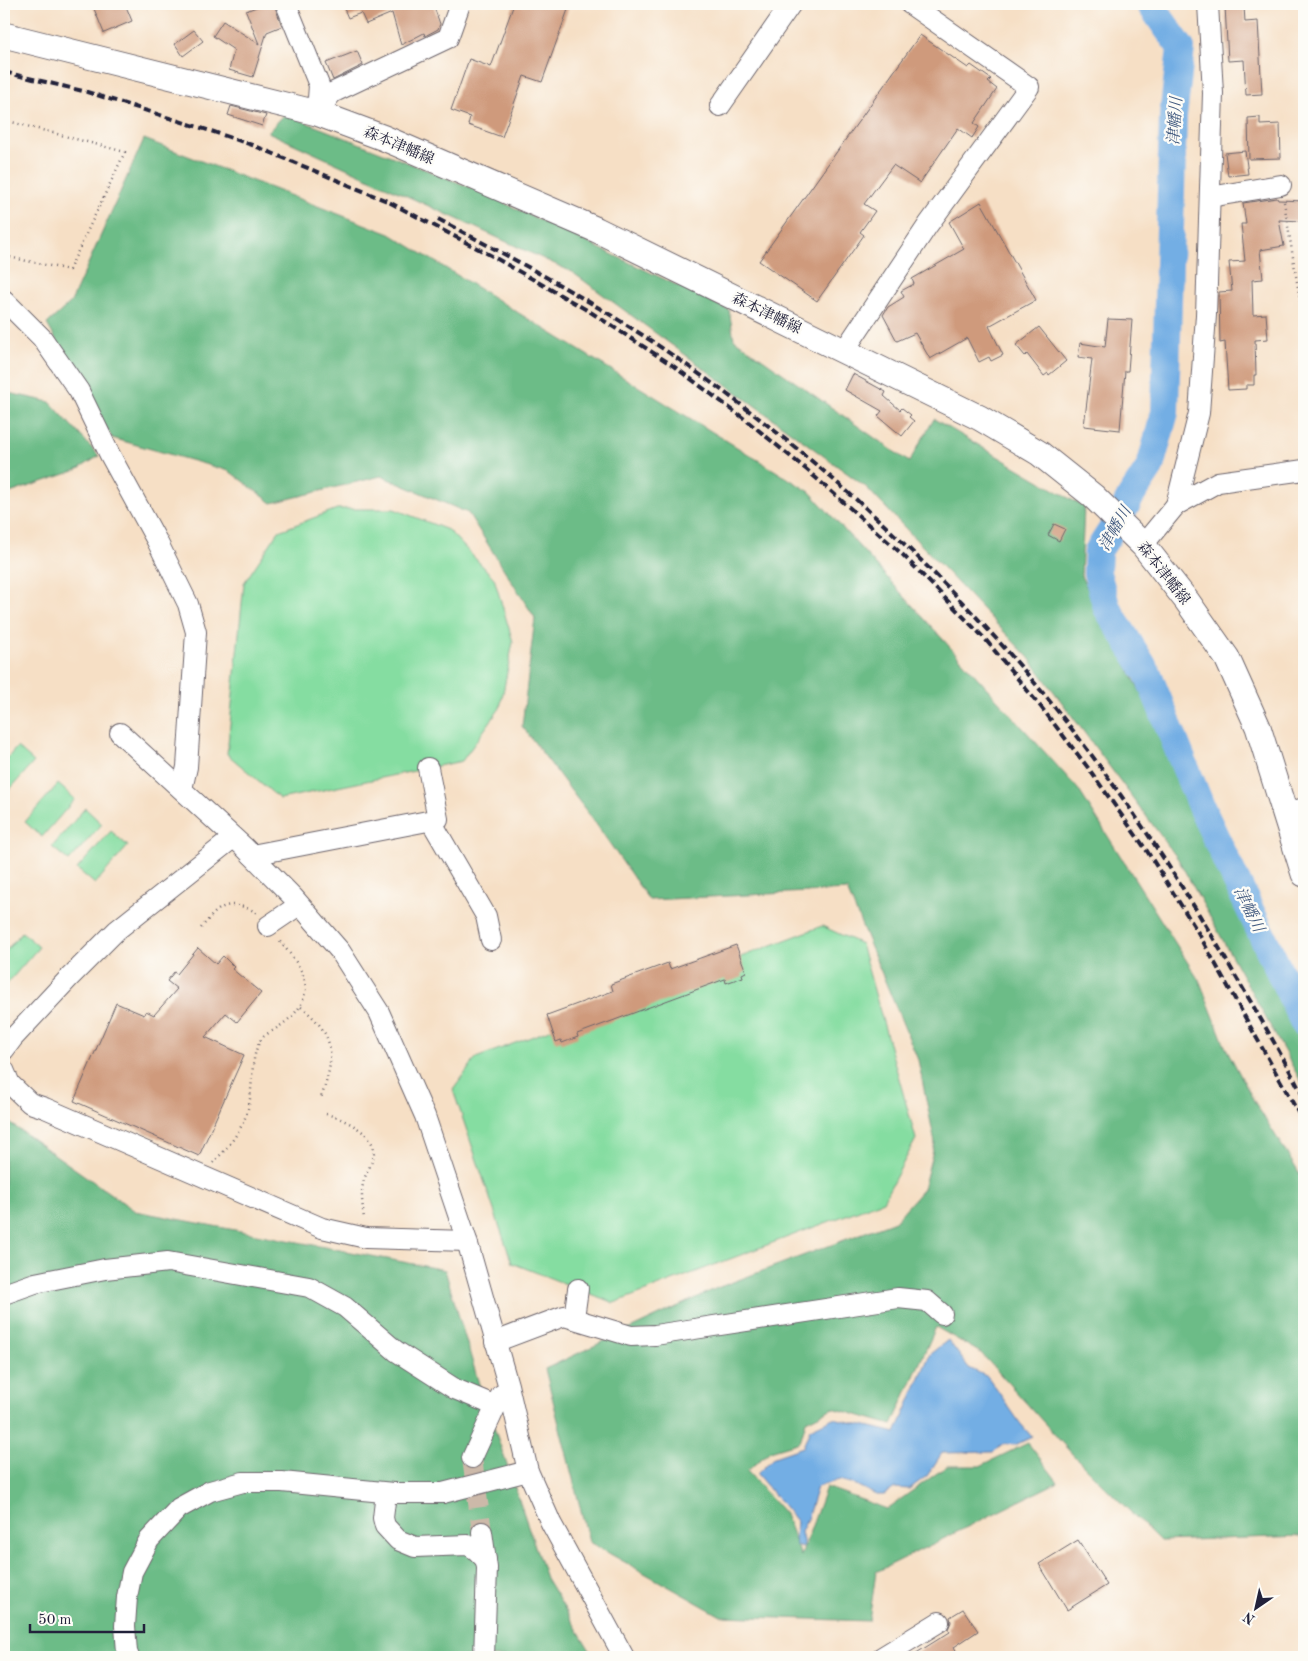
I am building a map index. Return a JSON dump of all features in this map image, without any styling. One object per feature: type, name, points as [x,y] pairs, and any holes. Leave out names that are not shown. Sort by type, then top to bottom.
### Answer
[{"type":"main road","name":"森本津幡線","points":[[4,35],[317,113],[384,138],[597,230],[980,418],[1038,453],[1094,496],[1143,545],[1187,601],[1227,658],[1295,811],[1304,874]]},
{"type":"street","points":[[286,4],[318,85],[317,113]]},
{"type":"street","points":[[317,113],[332,93],[448,38],[460,4]]},
{"type":"street","points":[[720,106],[791,4]]},
{"type":"street","points":[[844,351],[928,225],[1029,88],[910,4]]},
{"type":"street","points":[[1176,506],[1199,413],[1206,314],[1213,93],[1208,4]]},
{"type":"street","points":[[1210,197],[1282,186]]},
{"type":"street","points":[[4,300],[42,338],[79,391],[110,455],[188,604],[196,632],[187,768],[182,789]]},
{"type":"street","points":[[1143,545],[1176,506],[1218,482],[1304,470]]},
{"type":"street","points":[[120,733],[252,855],[299,905],[340,951],[379,1012],[425,1116],[467,1242],[508,1385],[528,1471],[551,1524],[624,1657]]},
{"type":"street","points":[[252,855],[438,820],[428,768]]},
{"type":"street","points":[[431,821],[486,916],[491,940]]},
{"type":"street","points":[[4,1050],[69,978],[117,930],[233,838]]},
{"type":"street","points":[[268,926],[299,905]]},
{"type":"street","points":[[4,1070],[10,1084],[30,1103],[322,1228],[366,1238],[467,1242]]},
{"type":"street","points":[[4,1294],[35,1283],[104,1269],[168,1262],[309,1287],[345,1307],[396,1351],[454,1389],[496,1406]]},
{"type":"street","points":[[574,1318],[578,1289]]},
{"type":"street","points":[[495,1342],[564,1316],[632,1336],[655,1335],[898,1298],[927,1301],[942,1314]]},
{"type":"street","points":[[472,1458],[508,1385]]},
{"type":"street","points":[[129,1657],[125,1626],[127,1597],[132,1572],[149,1540],[179,1508],[210,1491],[243,1482],[282,1482],[386,1493],[443,1493],[528,1471]]},
{"type":"street","points":[[386,1493],[383,1518],[385,1526],[398,1540],[415,1547],[468,1545],[486,1560]]},
{"type":"street","points":[[482,1532],[486,1560],[484,1657]]},
{"type":"street","points":[[882,1657],[939,1622]]},
{"type":"path","points":[[4,120],[125,152],[69,270],[4,256]]},
{"type":"path","points":[[1282,186],[1304,325]]},
{"type":"path","points":[[201,928],[214,913],[225,905],[236,905],[253,910],[296,962],[303,976],[305,991],[300,1007],[291,1019],[263,1037],[257,1047],[254,1058],[251,1093],[240,1129],[232,1142],[210,1165],[206,1177]]},
{"type":"path","points":[[300,1007],[310,1014],[324,1031],[330,1047],[331,1062],[329,1076],[321,1098]]},
{"type":"path","points":[[326,1114],[353,1125],[369,1137],[374,1149],[372,1163],[364,1180],[362,1195],[366,1238]]},
{"type":"green space","points":[[285,114],[477,190],[729,310],[734,339],[909,462],[934,419],[1084,507],[1081,576],[1143,697],[1260,953],[1304,1039],[1304,1087],[1178,859],[1029,658],[866,487],[572,272],[268,132]]},
{"type":"green space","points":[[144,139],[390,234],[810,492],[1078,789],[1200,982],[1225,1046],[1254,1101],[1304,1181],[1304,1536],[1160,1541],[1074,1456],[981,1353],[936,1327],[892,1425],[833,1408],[806,1421],[800,1442],[770,1451],[747,1471],[785,1514],[801,1556],[826,1487],[887,1509],[947,1466],[980,1466],[1028,1443],[1058,1482],[876,1572],[869,1621],[721,1616],[589,1542],[545,1369],[717,1288],[895,1221],[923,1189],[935,1143],[918,1060],[847,890],[649,900],[594,821],[522,726],[535,618],[468,513],[381,476],[272,503],[229,471],[112,438],[47,324],[71,302]]},
{"type":"green space","points":[[4,392],[50,402],[99,456],[77,470],[4,495]]},
{"type":"green space","points":[[337,509],[394,509],[448,530],[494,578],[513,642],[500,708],[462,761],[280,799],[227,754],[244,583],[279,531]]},
{"type":"green space","points":[[17,747],[34,762],[4,796],[4,762]]},
{"type":"green space","points":[[58,784],[75,799],[42,837],[25,822]]},
{"type":"green space","points":[[85,808],[102,824],[69,861],[52,847]]},
{"type":"green space","points":[[111,831],[128,846],[95,884],[77,869]]},
{"type":"green space","points":[[822,926],[861,944],[916,1139],[883,1201],[614,1303],[512,1263],[453,1090],[476,1058]]},
{"type":"green space","points":[[22,932],[39,947],[6,985],[4,983],[4,953]]},
{"type":"green space","points":[[4,1119],[135,1211],[445,1270],[479,1384],[546,1578],[594,1657],[4,1657]]},
{"type":"water","points":[[948,1340],[969,1368],[988,1377],[1032,1437],[1015,1445],[1004,1444],[993,1452],[942,1453],[927,1476],[909,1489],[895,1488],[884,1495],[876,1495],[854,1484],[839,1480],[817,1487],[801,1532],[803,1548],[796,1546],[797,1522],[757,1474],[774,1457],[803,1447],[810,1429],[833,1418],[896,1433],[930,1354]]},
{"type":"building","points":[[92,4],[125,4],[132,21],[104,33]]},
{"type":"building","points":[[264,4],[274,4],[282,26],[267,32],[253,77],[229,70],[234,50],[213,36],[223,21],[259,44],[246,11]]},
{"type":"building","points":[[342,4],[433,4],[440,24],[438,29],[425,36],[424,33],[401,45],[392,13],[366,24],[361,13],[348,18]]},
{"type":"building","points":[[514,4],[570,4],[542,82],[524,76],[502,137],[468,125],[470,117],[451,110],[469,59],[491,67]]},
{"type":"building","points":[[1225,6],[1244,6],[1245,22],[1258,21],[1262,94],[1246,95],[1244,60],[1228,61]]},
{"type":"building","points":[[194,30],[203,41],[183,56],[175,44]]},
{"type":"building","points":[[920,35],[968,68],[971,65],[991,79],[988,82],[997,89],[974,123],[979,127],[972,138],[958,128],[920,183],[893,165],[864,204],[875,211],[860,232],[864,235],[817,301],[759,261]]},
{"type":"building","points":[[357,51],[363,65],[333,80],[326,63]]},
{"type":"building","points":[[231,106],[266,115],[262,126],[228,115]]},
{"type":"building","points":[[1260,117],[1260,125],[1280,124],[1281,158],[1249,159],[1248,118]]},
{"type":"building","points":[[1245,151],[1248,174],[1228,176],[1225,153]]},
{"type":"building","points":[[1277,198],[1278,200],[1304,201],[1304,221],[1279,220],[1284,246],[1260,250],[1263,279],[1252,280],[1253,315],[1266,314],[1268,339],[1255,340],[1256,375],[1254,375],[1254,385],[1246,385],[1246,389],[1228,390],[1225,342],[1220,343],[1219,292],[1232,291],[1229,262],[1245,261],[1241,224],[1246,224],[1243,203]]},
{"type":"building","points":[[981,202],[1036,300],[989,326],[1003,355],[991,361],[989,357],[979,362],[967,338],[930,359],[915,333],[897,341],[883,315],[888,307],[904,297],[901,291],[914,284],[912,279],[964,249],[949,222]]},
{"type":"building","points":[[1108,319],[1132,320],[1128,371],[1125,371],[1120,430],[1084,426],[1092,359],[1078,357],[1080,343],[1105,347]]},
{"type":"building","points":[[1039,327],[1066,361],[1049,375],[1048,373],[1044,376],[1027,354],[1025,356],[1016,345]]},
{"type":"building","points":[[853,374],[886,392],[884,396],[900,410],[902,408],[911,415],[909,417],[914,421],[902,436],[878,416],[882,411],[845,390]]},
{"type":"building","points":[[1054,524],[1065,529],[1059,541],[1048,535]]},
{"type":"building","points":[[736,945],[746,972],[742,974],[743,977],[726,983],[725,979],[577,1034],[578,1037],[562,1043],[561,1040],[556,1042],[547,1015],[613,991],[611,984],[668,963],[670,969]]},
{"type":"building","points":[[198,948],[216,964],[223,956],[234,967],[232,969],[261,993],[237,1022],[226,1013],[205,1037],[244,1055],[199,1156],[74,1101],[116,1003],[144,1015],[146,1011],[154,1015],[177,989],[167,981],[174,972],[177,974]]},
{"type":"building","points":[[1078,1540],[1107,1585],[1067,1610],[1039,1564]]},
{"type":"building","points":[[963,1609],[978,1631],[954,1647],[960,1657],[910,1657],[950,1632],[948,1629],[951,1622],[950,1617]]},
{"type":"waterway","name":"津幡川","points":[[1150,4],[1181,48],[1173,117],[1165,412],[1150,467],[1098,551],[1097,573],[1107,608],[1147,672],[1202,809],[1304,1023]]},
{"type":"tunnel","points":[[472,1458],[482,1532]]},
{"type":"railway","points":[[4,72],[87,92],[214,132],[255,146],[387,201],[492,256],[592,313],[672,365],[746,420],[807,470],[903,555],[985,639],[1041,707],[1089,769],[1147,851],[1196,929],[1304,1123]]},
{"type":"railway","points":[[438,219],[530,268],[620,321],[720,389],[842,487],[881,522],[955,595],[991,633],[1060,713],[1123,798],[1182,886],[1271,1037],[1304,1098]]}]
